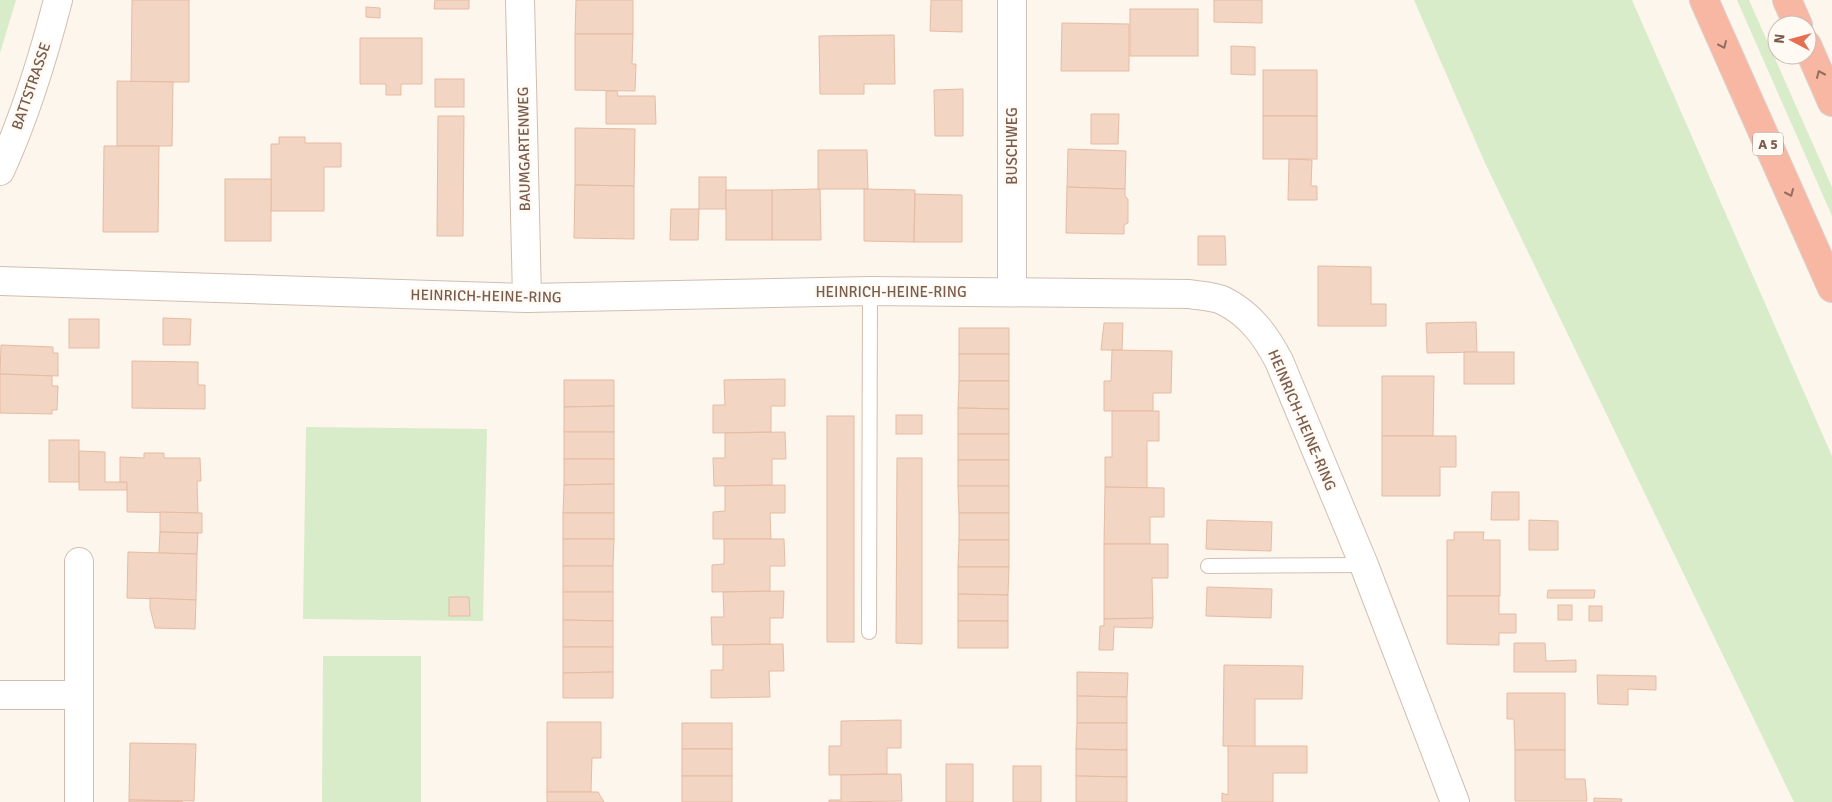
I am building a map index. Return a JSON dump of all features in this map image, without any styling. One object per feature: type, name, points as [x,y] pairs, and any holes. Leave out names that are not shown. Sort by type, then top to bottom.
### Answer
[{"type":"highway","name":"A 5","points":[[1704,0],[1832,288]]},
{"type":"highway","points":[[1787,0],[1794,15]]},
{"type":"highway","points":[[1815,65],[1832,102]]},
{"type":"street","name":"BATTSTRASSE","points":[[0,171],[40,64],[58,0]]},
{"type":"street","name":"BAUMGARTENWEG","points":[[520,0],[527,298]]},
{"type":"street","name":"BUSCHWEG","points":[[1012,0],[1012,292]]},
{"type":"street","name":"HEINRICH-HEINE-RING","points":[[0,281],[527,298],[870,292],[1012,292],[1189,294],[1223,300],[1243,314],[1264,333],[1279,361],[1364,565],[1456,802]]},
{"type":"street","points":[[78,802],[79,562]]},
{"type":"street","points":[[0,695],[79,695]]},
{"type":"lane","points":[[869,632],[870,292]]},
{"type":"lane","points":[[1208,566],[1364,565]]},
{"type":"green space","points":[[0,0],[16,0],[0,53]]},
{"type":"green space","points":[[1414,0],[1632,0],[1832,456],[1832,802],[1794,802],[1485,163]]},
{"type":"green space","points":[[1737,0],[1749,0],[1767,41],[1767,65],[1778,65],[1832,187],[1832,216]]},
{"type":"green space","points":[[306,427],[487,429],[483,621],[303,619]]},
{"type":"green space","points":[[323,656],[421,656],[421,802],[322,802]]},
{"type":"building","points":[[132,0],[189,0],[189,82],[131,82]]},
{"type":"building","points":[[435,0],[469,0],[469,9],[434,9]]},
{"type":"building","points":[[576,0],[633,0],[633,34],[575,34]]},
{"type":"building","points":[[931,0],[962,0],[962,32],[930,31]]},
{"type":"building","points":[[1214,0],[1262,0],[1262,23],[1214,22]]},
{"type":"building","points":[[366,7],[380,8],[380,18],[366,17]]},
{"type":"building","points":[[1130,9],[1198,9],[1198,56],[1130,56]]},
{"type":"building","points":[[1062,23],[1129,24],[1129,71],[1061,71]]},
{"type":"building","points":[[575,34],[633,34],[632,64],[636,64],[635,91],[575,90]]},
{"type":"building","points":[[894,35],[895,84],[864,84],[864,94],[820,94],[819,36]]},
{"type":"building","points":[[360,38],[422,38],[422,84],[401,84],[401,95],[386,95],[386,84],[360,84]]},
{"type":"building","points":[[1231,46],[1255,47],[1255,75],[1231,74]]},
{"type":"building","points":[[1263,70],[1317,70],[1317,116],[1263,116]]},
{"type":"building","points":[[435,79],[464,79],[464,107],[435,107]]},
{"type":"building","points":[[117,81],[173,82],[172,146],[117,146]]},
{"type":"building","points":[[963,89],[963,136],[935,136],[934,90]]},
{"type":"building","points":[[606,91],[617,91],[618,96],[655,96],[656,124],[606,124]]},
{"type":"building","points":[[1091,114],[1119,114],[1118,144],[1091,144]]},
{"type":"building","points":[[438,116],[464,116],[463,236],[437,236]]},
{"type":"building","points":[[1263,116],[1317,116],[1317,159],[1263,159]]},
{"type":"building","points":[[575,128],[635,129],[634,186],[575,185]]},
{"type":"building","points":[[279,137],[305,137],[305,143],[341,143],[341,167],[324,167],[324,211],[271,211],[271,144],[279,144]]},
{"type":"building","points":[[104,146],[159,146],[158,232],[103,232]]},
{"type":"building","points":[[1068,149],[1126,151],[1125,189],[1067,187]]},
{"type":"building","points":[[818,150],[867,150],[868,189],[818,189]]},
{"type":"building","points":[[1289,159],[1312,160],[1311,186],[1317,186],[1317,200],[1288,200]]},
{"type":"building","points":[[699,177],[726,177],[726,209],[699,209]]},
{"type":"building","points":[[225,179],[271,179],[271,241],[225,241]]},
{"type":"building","points":[[575,185],[634,186],[634,239],[574,238]]},
{"type":"building","points":[[1067,187],[1125,189],[1125,196],[1128,199],[1128,223],[1124,225],[1124,234],[1066,233]]},
{"type":"building","points":[[820,189],[821,240],[772,240],[772,190]]},
{"type":"building","points":[[864,189],[915,190],[914,242],[864,241]]},
{"type":"building","points":[[726,190],[772,190],[772,240],[726,240]]},
{"type":"building","points":[[915,194],[962,195],[962,242],[914,242]]},
{"type":"building","points":[[671,209],[699,209],[698,240],[670,240]]},
{"type":"building","points":[[1198,236],[1225,236],[1226,265],[1198,265]]},
{"type":"building","points":[[1318,266],[1371,267],[1371,304],[1386,304],[1386,326],[1318,326]]},
{"type":"building","points":[[163,318],[191,319],[190,345],[163,345]]},
{"type":"building","points":[[69,319],[99,319],[99,348],[69,348]]},
{"type":"building","points":[[1476,322],[1477,352],[1427,353],[1426,323]]},
{"type":"building","points":[[1104,323],[1123,323],[1122,350],[1101,350]]},
{"type":"building","points":[[959,328],[1009,328],[1009,354],[959,354]]},
{"type":"building","points":[[1,345],[53,347],[53,353],[58,353],[58,376],[0,374]]},
{"type":"building","points":[[1112,350],[1172,351],[1171,393],[1153,393],[1153,411],[1104,411],[1104,381],[1111,381]]},
{"type":"building","points":[[1464,352],[1514,352],[1514,384],[1464,384]]},
{"type":"building","points":[[959,354],[1009,354],[1009,381],[959,381]]},
{"type":"building","points":[[132,361],[198,362],[198,385],[205,385],[205,409],[132,408]]},
{"type":"building","points":[[0,374],[52,376],[52,386],[58,386],[57,410],[52,410],[52,414],[0,413]]},
{"type":"building","points":[[1382,376],[1434,376],[1433,436],[1382,436]]},
{"type":"building","points":[[785,379],[785,406],[771,406],[771,432],[713,433],[713,405],[725,405],[724,380]]},
{"type":"building","points":[[564,380],[614,380],[614,406],[564,407]]},
{"type":"building","points":[[959,381],[1009,381],[1009,409],[958,408]]},
{"type":"building","points":[[614,406],[614,432],[564,432],[564,407]]},
{"type":"building","points":[[958,408],[1009,409],[1009,434],[958,434]]},
{"type":"building","points":[[1112,411],[1159,411],[1159,441],[1147,441],[1147,488],[1105,487],[1105,457],[1112,457]]},
{"type":"building","points":[[896,415],[922,415],[922,434],[896,434]]},
{"type":"building","points":[[827,416],[854,416],[854,642],[827,642]]},
{"type":"building","points":[[564,432],[614,432],[614,459],[564,459]]},
{"type":"building","points":[[785,432],[786,459],[772,459],[772,485],[714,486],[713,458],[725,458],[725,433]]},
{"type":"building","points":[[958,434],[1009,434],[1009,460],[958,460]]},
{"type":"building","points":[[1382,436],[1456,436],[1456,467],[1440,467],[1440,496],[1382,496]]},
{"type":"building","points":[[49,440],[79,440],[79,482],[49,482]]},
{"type":"building","points":[[79,451],[105,452],[105,482],[127,482],[127,490],[79,490]]},
{"type":"building","points":[[144,453],[164,453],[164,458],[200,458],[201,481],[197,481],[198,513],[127,512],[127,482],[120,482],[120,457],[144,458]]},
{"type":"building","points":[[897,458],[922,458],[922,644],[896,643]]},
{"type":"building","points":[[564,459],[614,459],[614,484],[564,485]]},
{"type":"building","points":[[958,460],[1009,460],[1009,486],[958,486]]},
{"type":"building","points":[[614,484],[614,513],[563,513],[564,485]]},
{"type":"building","points":[[785,485],[785,513],[770,513],[771,539],[713,539],[713,512],[725,511],[725,486]]},
{"type":"building","points":[[958,486],[1009,486],[1009,513],[959,513]]},
{"type":"building","points":[[1105,487],[1164,488],[1164,517],[1150,517],[1150,544],[1104,544]]},
{"type":"building","points":[[1492,492],[1519,492],[1519,520],[1491,520]]},
{"type":"building","points":[[160,512],[202,513],[202,533],[160,532]]},
{"type":"building","points":[[563,513],[614,513],[614,539],[563,539]]},
{"type":"building","points":[[959,513],[1009,513],[1009,540],[959,540]]},
{"type":"building","points":[[1207,520],[1272,522],[1271,551],[1206,549]]},
{"type":"building","points":[[1529,520],[1558,521],[1558,550],[1529,550]]},
{"type":"building","points":[[160,532],[198,533],[197,554],[159,553]]},
{"type":"building","points":[[1454,532],[1484,532],[1483,540],[1500,540],[1500,596],[1447,596],[1447,540],[1454,540]]},
{"type":"building","points":[[563,539],[614,539],[613,566],[563,566]]},
{"type":"building","points":[[724,539],[784,539],[785,566],[770,566],[770,591],[712,592],[712,565],[724,564]]},
{"type":"building","points":[[959,540],[1009,540],[1009,567],[958,567]]},
{"type":"building","points":[[1104,544],[1168,544],[1168,578],[1152,578],[1153,618],[1104,619]]},
{"type":"building","points":[[128,552],[197,554],[196,600],[127,598]]},
{"type":"building","points":[[563,566],[613,566],[613,592],[563,592]]},
{"type":"building","points":[[958,567],[1009,567],[1008,595],[958,594]]},
{"type":"building","points":[[1207,587],[1272,589],[1271,618],[1206,616]]},
{"type":"building","points":[[1548,590],[1595,590],[1594,598],[1547,598]]},
{"type":"building","points":[[784,591],[783,618],[770,618],[770,644],[712,645],[711,617],[724,617],[723,592]]},
{"type":"building","points":[[563,592],[613,592],[613,621],[563,620]]},
{"type":"building","points":[[958,594],[1008,595],[1008,621],[958,621]]},
{"type":"building","points":[[1447,596],[1499,596],[1499,614],[1516,614],[1516,633],[1499,633],[1499,645],[1447,644]]},
{"type":"building","points":[[449,597],[469,597],[470,616],[449,616]]},
{"type":"building","points":[[150,598],[196,600],[195,629],[155,628],[150,608]]},
{"type":"building","points":[[1558,605],[1572,605],[1572,620],[1558,620]]},
{"type":"building","points":[[1589,606],[1602,606],[1602,621],[1589,621]]},
{"type":"building","points":[[1153,618],[1152,628],[1114,627],[1113,650],[1099,650],[1100,626],[1104,626],[1104,619]]},
{"type":"building","points":[[563,620],[613,621],[613,647],[563,647]]},
{"type":"building","points":[[958,621],[1008,621],[1008,648],[958,648]]},
{"type":"building","points":[[1514,643],[1545,643],[1546,661],[1576,660],[1576,672],[1514,672]]},
{"type":"building","points":[[783,644],[784,671],[769,671],[770,697],[711,698],[711,670],[723,670],[723,645]]},
{"type":"building","points":[[563,647],[613,647],[613,672],[563,673]]},
{"type":"building","points":[[1224,665],[1303,666],[1302,699],[1255,699],[1255,747],[1223,746]]},
{"type":"building","points":[[613,672],[613,698],[563,698],[563,673]]},
{"type":"building","points":[[1077,672],[1128,673],[1127,697],[1077,696]]},
{"type":"building","points":[[1597,675],[1656,676],[1656,690],[1628,689],[1628,705],[1598,704]]},
{"type":"building","points":[[1507,693],[1565,693],[1565,750],[1515,750],[1514,719],[1507,719]]},
{"type":"building","points":[[1077,696],[1127,697],[1127,723],[1077,723]]},
{"type":"building","points":[[901,720],[901,748],[887,748],[887,774],[829,775],[829,746],[841,746],[841,721]]},
{"type":"building","points":[[547,722],[601,722],[601,758],[592,758],[591,792],[547,792]]},
{"type":"building","points":[[682,723],[732,723],[732,749],[682,749]]},
{"type":"building","points":[[1077,723],[1127,723],[1127,750],[1076,749]]},
{"type":"building","points":[[130,743],[196,744],[194,801],[129,800]]},
{"type":"building","points":[[1228,746],[1307,746],[1307,773],[1273,773],[1273,802],[1222,802],[1222,793],[1228,795]]},
{"type":"building","points":[[682,749],[732,749],[732,776],[682,776]]},
{"type":"building","points":[[1076,749],[1127,750],[1127,777],[1076,776]]},
{"type":"building","points":[[1515,750],[1565,750],[1565,779],[1585,779],[1587,801],[1515,801]]},
{"type":"building","points":[[946,764],[973,764],[973,802],[946,802]]},
{"type":"building","points":[[1013,766],[1041,766],[1041,802],[1013,802]]},
{"type":"building","points":[[901,774],[902,801],[829,802],[829,800],[841,800],[841,775]]},
{"type":"building","points":[[682,776],[732,776],[732,802],[682,802]]},
{"type":"building","points":[[1076,776],[1127,777],[1127,802],[1076,802]]},
{"type":"building","points":[[547,792],[598,792],[604,802],[547,802]]},
{"type":"building","points":[[1594,798],[1622,799],[1621,802],[1594,802]]},
{"type":"building","points":[[129,800],[182,801],[182,802],[129,802]]}]
